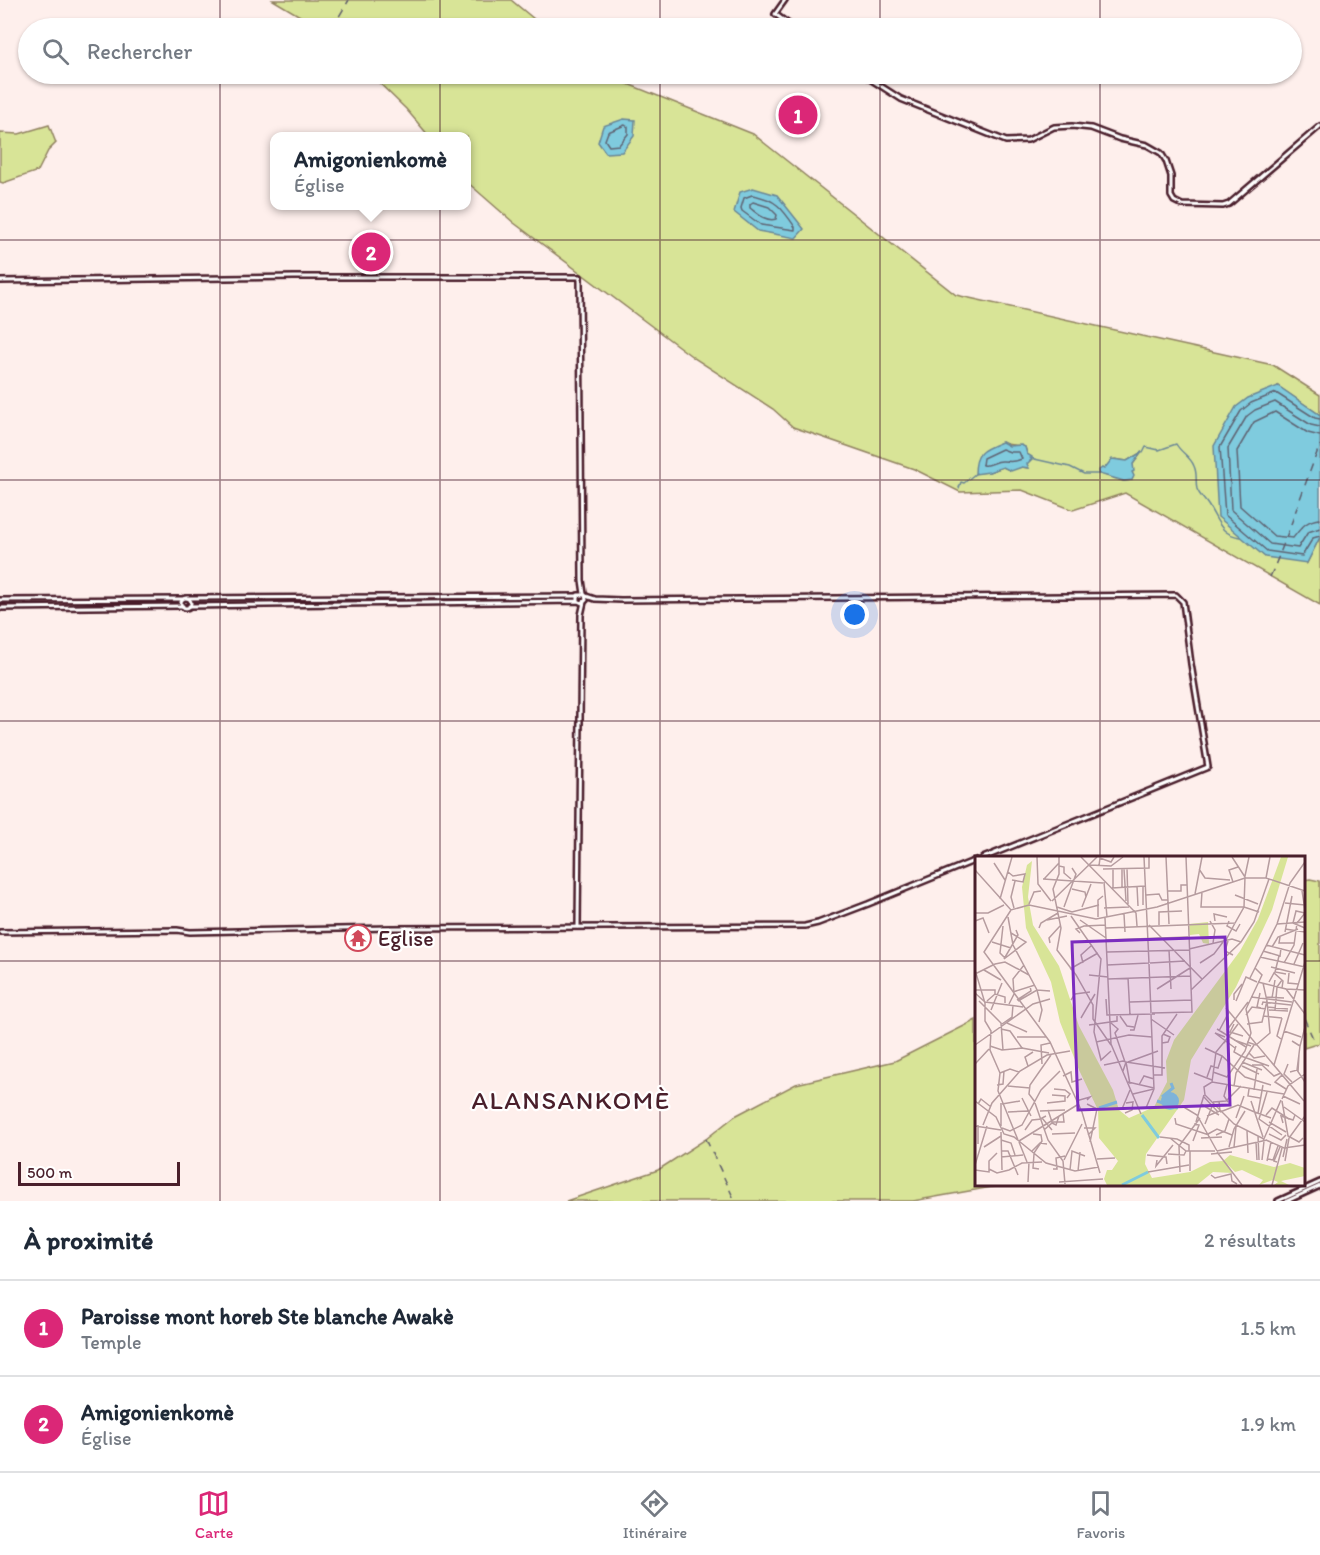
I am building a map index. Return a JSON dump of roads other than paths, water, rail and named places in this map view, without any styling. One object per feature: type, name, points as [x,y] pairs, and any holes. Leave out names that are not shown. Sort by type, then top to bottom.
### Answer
[{"type":"street","points":[[780,18],[775,14],[785,0]]},
{"type":"street","points":[[878,84],[901,99],[1006,141],[1028,140],[1054,127],[1072,126],[1091,128],[1120,139],[1147,145],[1157,149],[1163,156],[1170,171],[1171,196],[1174,201],[1182,205],[1223,206],[1229,204],[1320,126]]},
{"type":"street","points":[[0,281],[294,277],[580,277],[582,602],[578,927]]},
{"type":"street","points":[[582,595],[582,602]]},
{"type":"street","points":[[0,600],[582,595],[596,599],[621,600],[1067,596],[1176,596],[1181,598],[1184,602],[1192,675],[1208,767],[988,856]]},
{"type":"street","points":[[188,598],[189,606]]},
{"type":"street","points":[[182,599],[183,606]]},
{"type":"street","points":[[0,608],[183,606],[186,608],[189,606],[582,602],[596,599]]},
{"type":"street","points":[[0,932],[795,927],[812,925],[975,860]]},
{"type":"street","points":[[1278,1201],[1320,1184]]},
{"type":"street","points":[[1287,1201],[1320,1184]]},
{"type":"water","points":[[624,119],[635,120],[634,136],[622,152],[606,153],[598,142],[603,126]]},
{"type":"water","points":[[753,188],[777,195],[804,229],[796,238],[758,231],[734,212],[740,192]]},
{"type":"water","points":[[1278,386],[1320,415],[1320,537],[1307,563],[1265,557],[1218,517],[1214,446],[1236,407],[1248,398]]},
{"type":"water","points":[[1002,442],[1009,446],[1025,447],[1027,454],[1032,457],[1027,464],[1029,468],[1022,467],[1011,471],[1003,467],[975,474],[978,456],[989,447]]},
{"type":"water","points":[[1142,452],[1133,464],[1132,480],[1124,481],[1099,474],[1098,471],[1104,469],[1112,459],[1127,461]]},
{"type":"waterway","points":[[1143,453],[1146,447],[1159,450],[1176,444],[1192,463],[1196,472],[1198,491],[1220,526],[1228,533],[1241,537]]},
{"type":"waterway","points":[[1030,458],[1070,467],[1084,474],[1100,474]]},
{"type":"waterway","points":[[959,488],[961,482],[964,483],[976,473]]},
{"type":"place","name":"Paroisse mont horeb Ste blanche Awakè","points":[[798,115]]},
{"type":"place","name":"Amigonienkomè","points":[[371,252]]},
{"type":"place","name":"Eglise","points":[[358,938]]},
{"type":"district","name":"ALANSANKOMÈ","points":[[571,1100]]}]
